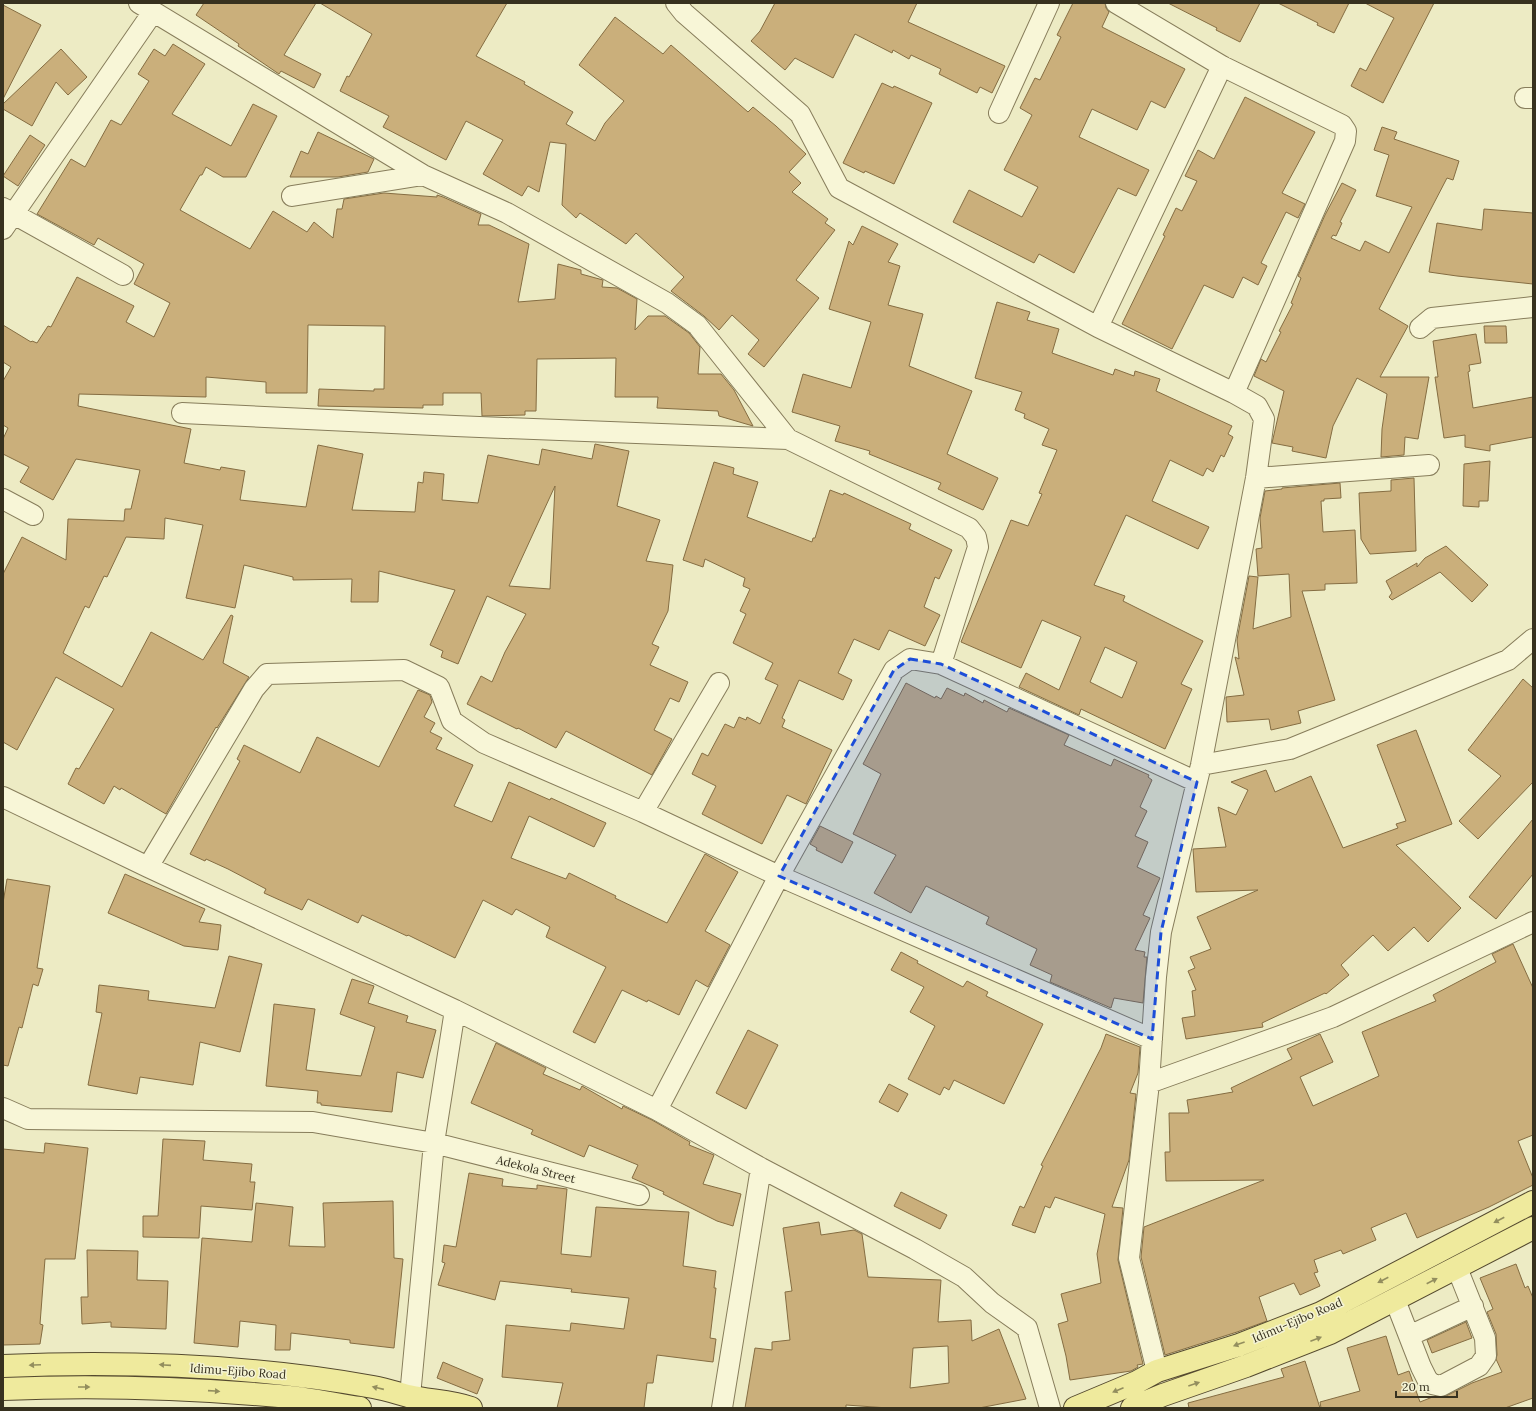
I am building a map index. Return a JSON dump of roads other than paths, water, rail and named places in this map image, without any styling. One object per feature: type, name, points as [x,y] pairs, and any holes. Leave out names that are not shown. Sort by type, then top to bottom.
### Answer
[{"type":"main road","name":"Idimu-Ejibo Road","points":[[1075,1408],[1137,1382],[1157,1371],[1239,1345],[1321,1313],[1533,1202]]},
{"type":"main road","name":"Idimu-Ejibo Road","points":[[1132,1408],[1164,1401],[1246,1366],[1330,1333],[1533,1228]]},
{"type":"main road","name":"Idimu-Ejibo Road","points":[[3,1366],[57,1364],[156,1365],[282,1374],[375,1387],[410,1396],[471,1408]]},
{"type":"main road","name":"Idimu-Ejibo Road","points":[[3,1389],[57,1387],[155,1387],[252,1401],[280,1396],[360,1408]]},
{"type":"street","points":[[676,3],[684,13],[800,114],[839,188],[1098,327],[1234,393],[1257,406],[1264,419],[1256,478],[1199,773],[1161,932],[1149,1083],[1129,1258],[1157,1371]]},
{"type":"street","points":[[999,113],[1049,3]]},
{"type":"street","points":[[1116,3],[1222,66],[1342,125],[1346,131],[1345,141],[1234,393]]},
{"type":"street","points":[[123,275],[6,217],[146,7],[423,175],[507,213],[667,303],[697,325],[788,439]]},
{"type":"street","points":[[1098,327],[1222,66]]},
{"type":"street","points":[[292,196],[423,175]]},
{"type":"street","points":[[1420,328],[1432,318],[1533,307]]},
{"type":"street","points":[[182,413],[455,426],[788,439],[969,528],[976,537],[978,547],[941,664]]},
{"type":"street","points":[[1256,478],[1429,465]]},
{"type":"street","points":[[3,499],[33,515]]},
{"type":"street","points":[[657,1110],[779,876],[894,670],[910,659],[941,664],[1199,773],[1290,749],[1508,660],[1533,639]]},
{"type":"street","points":[[148,867],[254,688],[267,674],[404,670],[438,687],[452,721],[484,743],[643,812],[779,876],[1152,1039]]},
{"type":"street","points":[[643,812],[719,683]]},
{"type":"street","points":[[3,797],[148,867],[455,1010],[657,1110],[761,1168],[964,1277],[992,1303],[1027,1328],[1050,1408]]},
{"type":"street","points":[[1149,1083],[1333,1017],[1533,922]]},
{"type":"street","points":[[410,1396],[434,1144],[455,1010]]},
{"type":"street","name":"Adekola Street","points":[[3,1108],[28,1119],[313,1122],[434,1144],[639,1194]]},
{"type":"street","points":[[722,1408],[761,1168]]},
{"type":"street","points":[[1395,1300],[1427,1379],[1432,1384],[1441,1386],[1479,1366],[1486,1356],[1485,1338],[1457,1268]]},
{"type":"street","points":[[1409,1336],[1472,1306]]}]
